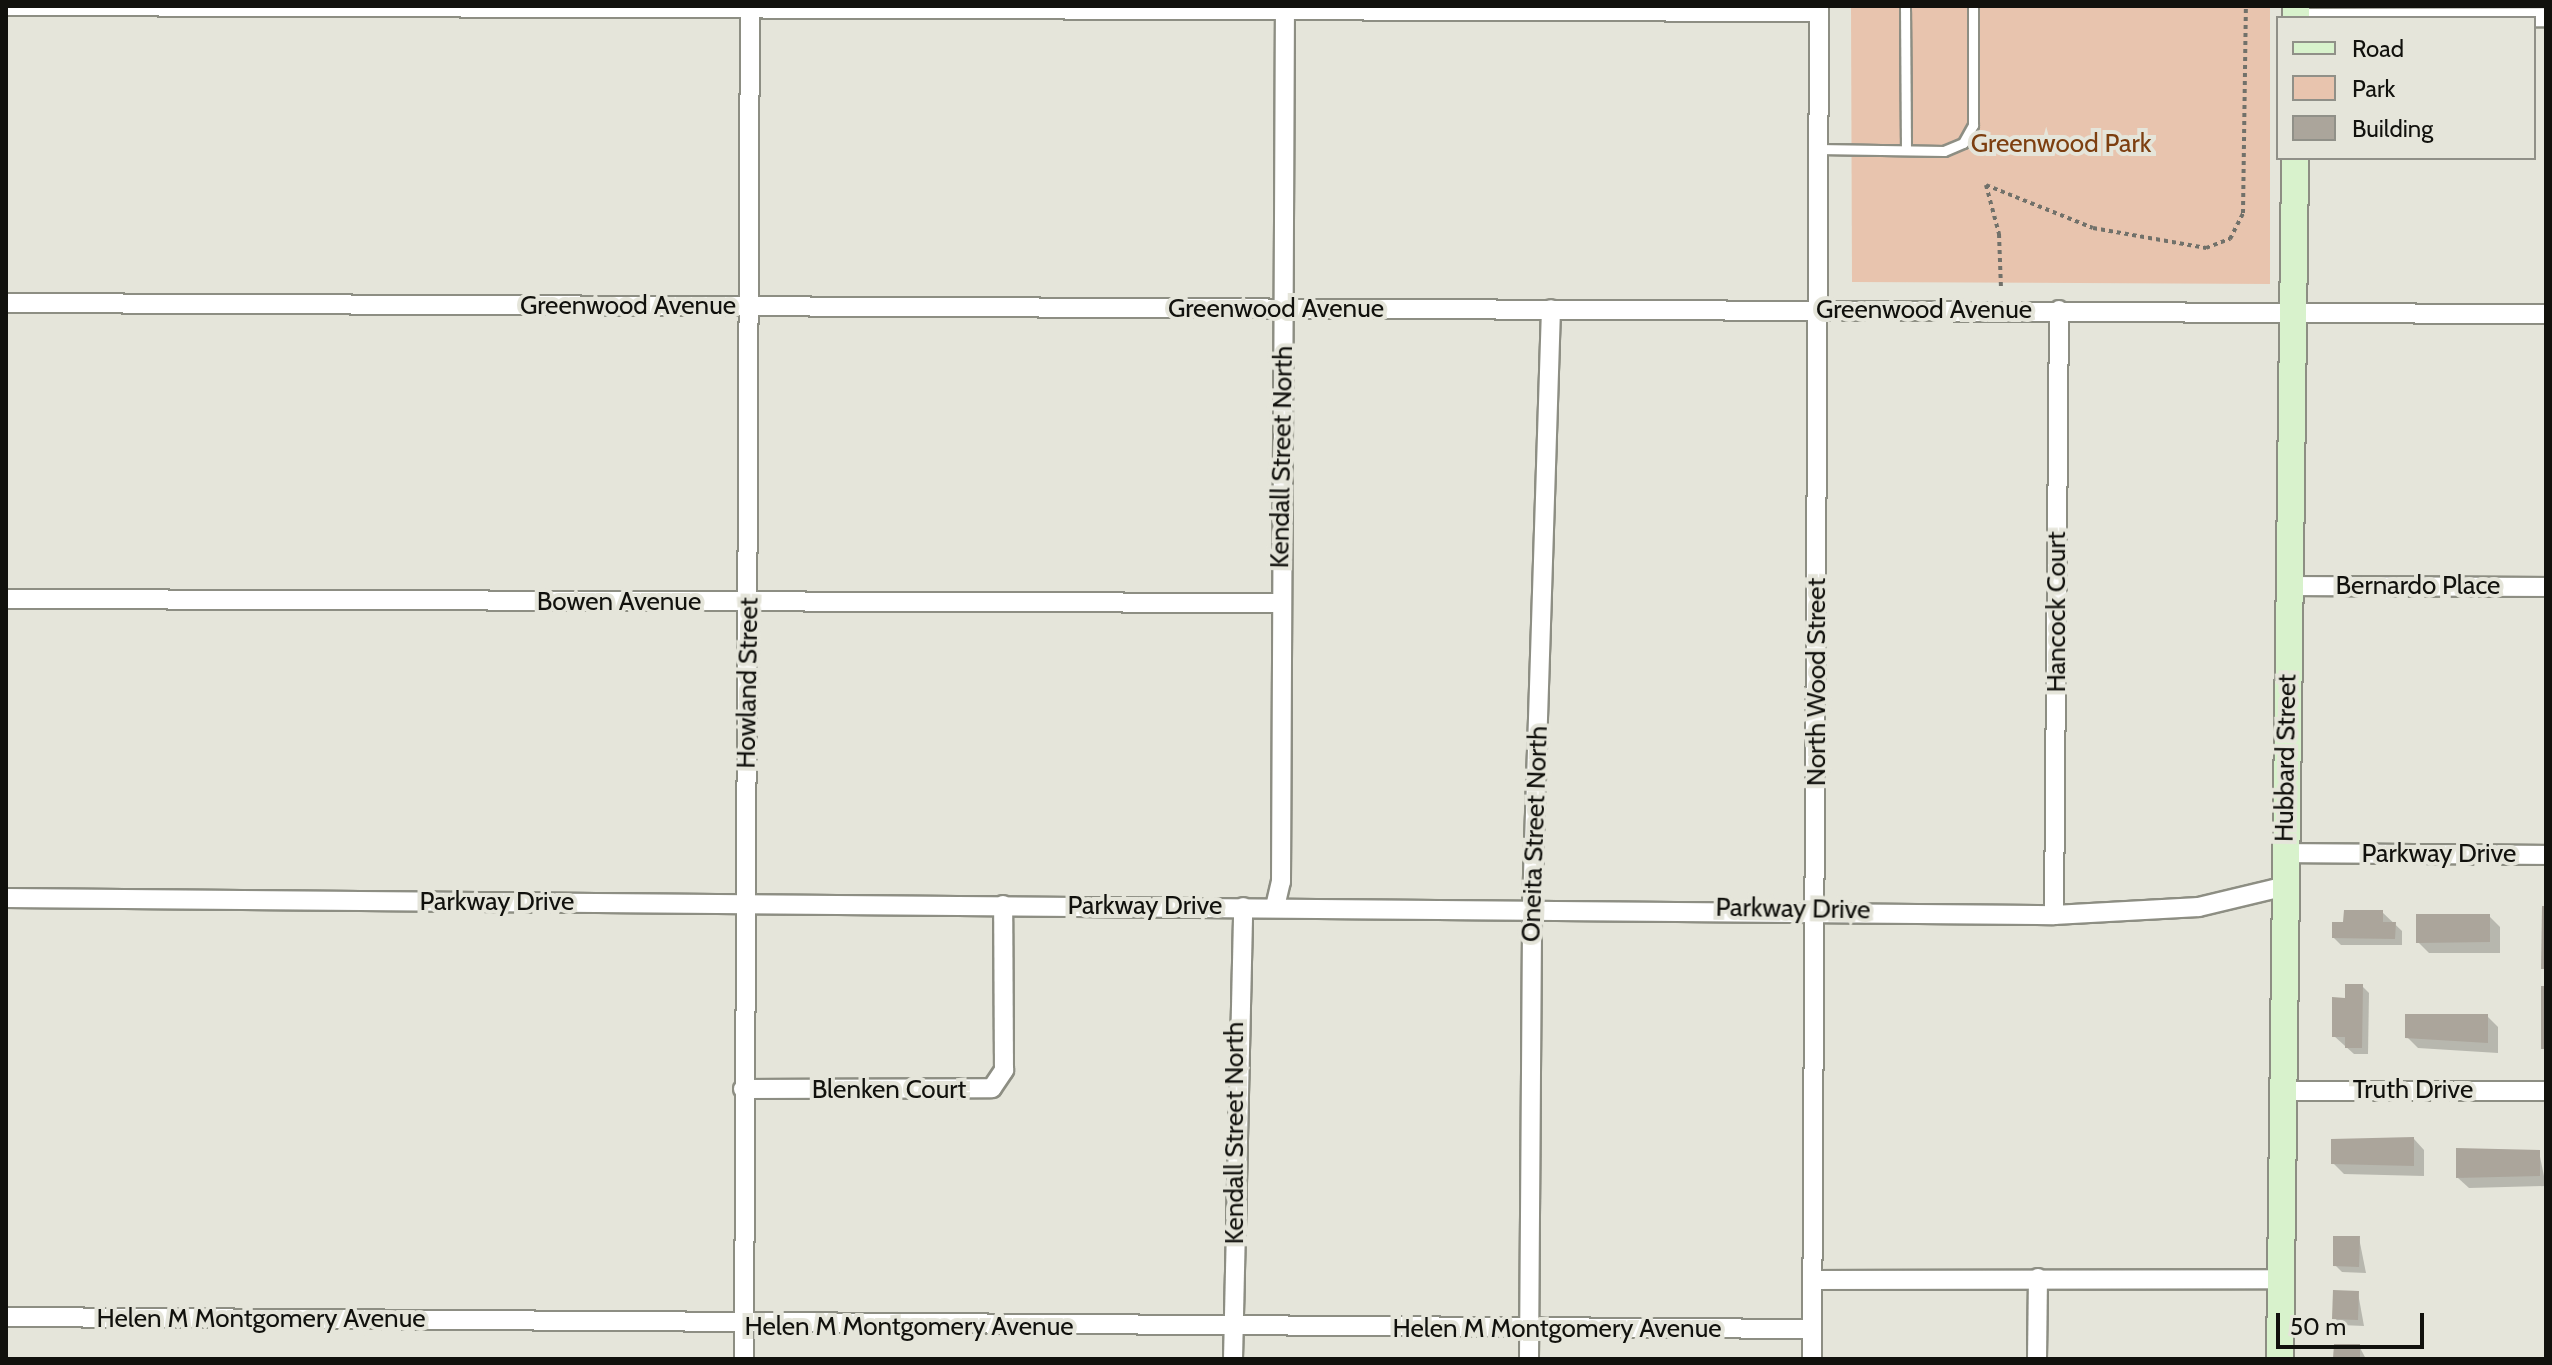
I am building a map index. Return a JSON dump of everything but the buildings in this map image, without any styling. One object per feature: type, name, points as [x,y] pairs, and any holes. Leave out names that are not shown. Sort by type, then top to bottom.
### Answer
[{"type":"street","points":[[6,6],[1819,9]]},
{"type":"street","name":"Howland Street","points":[[744,1359],[743,1089],[750,603],[750,8]]},
{"type":"street","name":"Kendall Street North","points":[[1275,907],[1281,882],[1285,9]]},
{"type":"street","name":"North Wood Street","points":[[1812,1359],[1820,311],[1819,9]]},
{"type":"street","name":"Hubbard Street","points":[[2280,1359],[2282,887],[2290,586],[2295,160]]},
{"type":"street","name":"Greenwood Avenue","points":[[6,303],[2546,314]]},
{"type":"street","name":"Oneita Street North","points":[[1529,1359],[1532,907],[1551,309]]},
{"type":"street","name":"Hancock Court","points":[[2054,915],[2059,310]]},
{"type":"street","name":"Bernardo Place","points":[[2290,586],[2546,587]]},
{"type":"street","name":"Bowen Avenue","points":[[6,599],[1280,603]]},
{"type":"street","name":"Parkway Drive","points":[[2283,853],[2546,855]]},
{"type":"street","name":"Parkway Drive","points":[[6,898],[1816,909],[2054,915],[2199,907],[2282,887]]},
{"type":"street","name":"Blenken Court","points":[[743,1089],[992,1088],[1004,1070],[1003,905]]},
{"type":"street","name":"Kendall Street North","points":[[1233,1359],[1243,907]]},
{"type":"street","name":"Truth Drive","points":[[2280,1091],[2546,1091]]},
{"type":"street","points":[[2037,1359],[2038,1278]]},
{"type":"street","points":[[1813,1280],[2281,1279]]},
{"type":"street","name":"Helen M Montgomery Avenue","points":[[6,1317],[745,1326],[1812,1329]]},
{"type":"lane","points":[[1905,6],[1906,150]]},
{"type":"lane","points":[[1818,149],[1944,151],[1963,143],[1973,125],[1973,6]]},
{"type":"path","points":[[2001,288],[1999,234],[1986,185],[2093,228],[2206,248],[2230,239],[2243,213],[2246,6]]},
{"type":"green space","name":"Greenwood Park","points":[[1851,6],[2270,6],[2270,284],[1852,282]]}]
